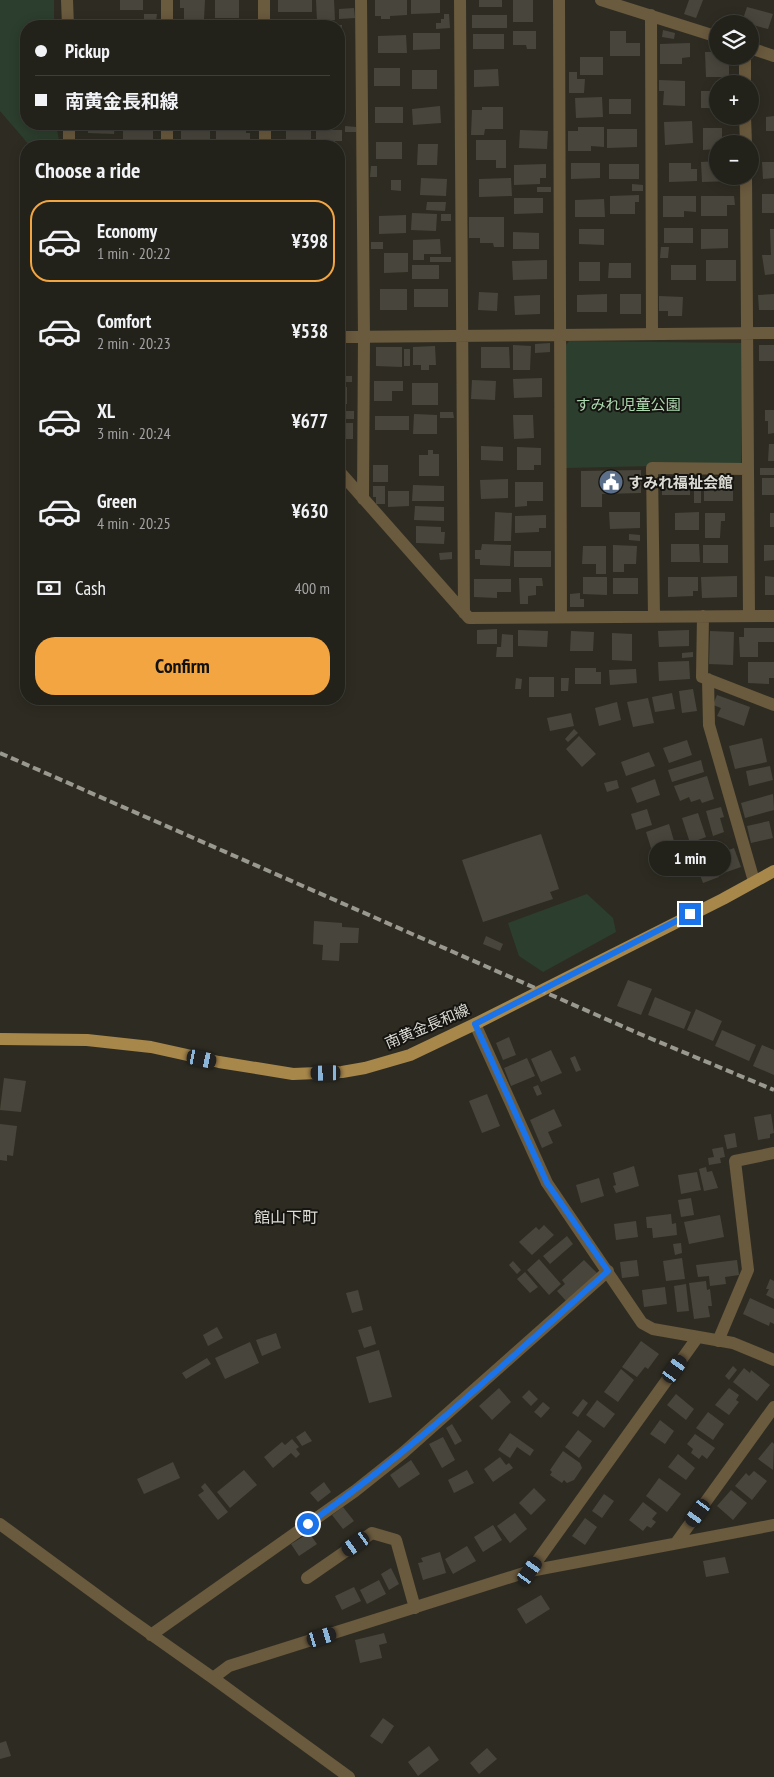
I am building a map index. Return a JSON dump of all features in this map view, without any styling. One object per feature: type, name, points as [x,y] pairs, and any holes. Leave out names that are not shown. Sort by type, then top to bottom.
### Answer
[{"type":"main road","name":"南黄金長和線","points":[[0,1039],[87,1040],[151,1047],[265,1071],[293,1074],[342,1072],[410,1055],[723,899],[774,871]]},
{"type":"street","points":[[67,0],[68,20]]},
{"type":"street","points":[[167,0],[167,20]]},
{"type":"street","points":[[264,0],[264,20]]},
{"type":"street","points":[[361,0],[364,337],[363,499]]},
{"type":"street","points":[[460,0],[464,612]]},
{"type":"street","points":[[559,0],[561,617]]},
{"type":"street","points":[[601,0],[709,34]]},
{"type":"street","points":[[651,15],[652,334]]},
{"type":"street","points":[[759,51],[774,56]]},
{"type":"street","points":[[746,185],[749,616]]},
{"type":"street","points":[[345,337],[774,333]]},
{"type":"street","points":[[654,616],[652,468],[747,469]]},
{"type":"street","points":[[345,478],[469,618],[774,616]]},
{"type":"street","points":[[703,616],[702,677],[774,705]]},
{"type":"street","points":[[708,679],[709,725],[754,881]]},
{"type":"street","points":[[475,1024],[547,1183],[642,1323],[653,1329],[733,1343],[774,1360]]},
{"type":"street","points":[[718,1340],[748,1270],[735,1161],[774,1153]]},
{"type":"street","points":[[151,1635],[355,1491],[397,1458],[608,1271]]},
{"type":"street","points":[[530,1571],[697,1338]]},
{"type":"street","points":[[676,1543],[774,1407]]},
{"type":"street","points":[[0,1524],[349,1777]]},
{"type":"street","points":[[213,1678],[229,1666],[530,1571],[774,1525]]},
{"type":"street","points":[[308,1578],[372,1533],[396,1540],[415,1608]]},
{"type":"green space","points":[[0,0],[54,0],[54,20],[20,20],[20,130],[57,130],[59,140],[25,140],[0,111]]},
{"type":"green space","name":"すみれ児童公園","points":[[569,341],[743,343],[741,464],[566,468],[564,348]]},
{"type":"green space","points":[[587,894],[613,918],[616,932],[543,972],[519,956],[508,923]]},
{"type":"building","points":[[120,0],[143,0],[143,10],[120,10]]},
{"type":"building","points":[[180,0],[205,0],[204,19],[184,19],[184,8],[180,8]]},
{"type":"building","points":[[215,0],[239,0],[239,18],[215,18]]},
{"type":"building","points":[[278,0],[312,0],[312,12],[278,12]]},
{"type":"building","points":[[316,0],[334,0],[335,20],[317,20]]},
{"type":"building","points":[[375,0],[407,0],[407,15],[390,16],[390,19],[381,19],[381,16],[375,16]]},
{"type":"building","points":[[411,0],[440,0],[440,13],[411,14]]},
{"type":"building","points":[[479,0],[502,0],[502,7],[479,7]]},
{"type":"building","points":[[513,0],[533,0],[533,22],[513,22]]},
{"type":"building","points":[[689,0],[703,0],[696,18],[684,14]]},
{"type":"building","points":[[747,7],[773,14],[768,29],[759,27],[759,15],[744,15]]},
{"type":"building","points":[[354,8],[355,18],[339,19],[339,9]]},
{"type":"building","points":[[144,14],[157,14],[156,20],[144,20]]},
{"type":"building","points":[[444,14],[449,14],[450,28],[436,29],[436,23],[441,23],[441,19],[444,19]]},
{"type":"building","points":[[472,15],[507,15],[507,28],[472,28]]},
{"type":"building","points":[[663,30],[675,33],[674,39],[662,37]]},
{"type":"building","points":[[513,31],[536,31],[536,49],[527,49],[526,45],[513,45]]},
{"type":"building","points":[[610,31],[626,31],[626,43],[640,43],[640,56],[610,56]]},
{"type":"building","points":[[413,33],[440,33],[440,49],[413,50]]},
{"type":"building","points":[[473,34],[504,34],[504,49],[473,49]]},
{"type":"building","points":[[406,35],[407,53],[378,53],[378,36]]},
{"type":"building","points":[[690,43],[690,57],[682,58],[682,64],[660,64],[660,44]]},
{"type":"building","points":[[705,52],[709,52],[709,65],[729,65],[729,75],[709,75],[709,77],[706,77]]},
{"type":"building","points":[[580,57],[603,57],[603,75],[580,75]]},
{"type":"building","points":[[374,68],[400,68],[400,86],[374,86]]},
{"type":"building","points":[[498,69],[499,86],[474,87],[474,70]]},
{"type":"building","points":[[412,70],[437,70],[437,89],[412,89]]},
{"type":"building","points":[[569,72],[577,72],[577,79],[585,79],[584,93],[569,93]]},
{"type":"building","points":[[659,80],[685,81],[685,106],[663,105],[664,91],[659,91]]},
{"type":"building","points":[[701,91],[709,91],[709,108],[701,108]]},
{"type":"building","points":[[602,97],[603,117],[576,118],[575,98]]},
{"type":"building","points":[[609,99],[631,99],[631,114],[609,114]]},
{"type":"building","points":[[440,106],[441,123],[413,125],[412,109]]},
{"type":"building","points":[[375,107],[403,107],[403,123],[375,123]]},
{"type":"building","points":[[482,107],[503,107],[503,129],[485,129],[484,135],[471,135],[472,110],[482,110]]},
{"type":"building","points":[[774,116],[774,131],[766,131],[766,117]]},
{"type":"building","points":[[692,121],[693,143],[665,145],[664,122]]},
{"type":"building","points":[[345,126],[356,127],[356,132],[345,132]]},
{"type":"building","points":[[578,127],[604,127],[604,147],[591,146],[591,151],[568,151],[568,131],[578,131]]},
{"type":"building","points":[[703,128],[722,128],[722,135],[709,135],[709,150],[703,150]]},
{"type":"building","points":[[607,129],[637,129],[637,147],[607,148]]},
{"type":"building","points":[[88,130],[114,130],[114,134],[88,133]]},
{"type":"building","points":[[123,130],[153,130],[153,140],[123,140]]},
{"type":"building","points":[[181,130],[210,130],[210,140],[181,140]]},
{"type":"building","points":[[216,130],[246,130],[246,133],[250,133],[250,140],[216,140]]},
{"type":"building","points":[[286,130],[311,130],[311,140],[286,140]]},
{"type":"building","points":[[316,130],[342,130],[342,140],[316,140]]},
{"type":"building","points":[[520,130],[548,131],[547,149],[519,148]]},
{"type":"building","points":[[476,140],[506,140],[506,168],[496,168],[496,160],[476,160]]},
{"type":"building","points":[[376,142],[402,142],[402,159],[376,159]]},
{"type":"building","points":[[418,144],[438,144],[437,165],[417,165]]},
{"type":"building","points":[[701,162],[709,162],[709,182],[702,182]]},
{"type":"building","points":[[762,162],[774,162],[774,178],[763,179]]},
{"type":"building","points":[[571,163],[600,163],[600,178],[571,179]]},
{"type":"building","points":[[669,163],[691,163],[691,169],[697,169],[697,181],[669,182]]},
{"type":"building","points":[[546,164],[546,178],[540,178],[540,184],[514,185],[514,165]]},
{"type":"building","points":[[609,164],[639,164],[639,179],[609,179]]},
{"type":"building","points":[[371,166],[377,166],[377,177],[370,177]]},
{"type":"building","points":[[421,178],[447,179],[446,196],[420,195]]},
{"type":"building","points":[[511,178],[512,196],[479,197],[479,179]]},
{"type":"building","points":[[391,180],[401,180],[401,191],[391,190]]},
{"type":"building","points":[[632,184],[643,185],[643,191],[632,191]]},
{"type":"building","points":[[537,187],[551,187],[551,192],[537,192]]},
{"type":"building","points":[[762,194],[774,194],[774,213],[762,213]]},
{"type":"building","points":[[639,195],[639,202],[635,202],[635,214],[610,214],[610,196]]},
{"type":"building","points":[[663,196],[696,196],[696,212],[684,211],[684,217],[663,217]]},
{"type":"building","points":[[701,196],[734,196],[735,205],[727,205],[727,216],[701,216]]},
{"type":"building","points":[[514,198],[543,198],[543,213],[514,214]]},
{"type":"building","points":[[604,199],[605,217],[575,217],[575,200]]},
{"type":"building","points":[[427,202],[446,202],[445,211],[426,210]]},
{"type":"building","points":[[412,213],[437,214],[436,231],[411,230]]},
{"type":"building","points":[[441,214],[451,214],[451,221],[441,221]]},
{"type":"building","points":[[406,215],[406,233],[379,234],[379,216]]},
{"type":"building","points":[[469,217],[504,217],[504,247],[494,247],[493,243],[480,243],[480,238],[469,238]]},
{"type":"building","points":[[664,228],[693,228],[693,243],[664,243]]},
{"type":"building","points":[[579,229],[604,229],[604,245],[579,244]]},
{"type":"building","points":[[701,229],[728,229],[728,248],[701,249]]},
{"type":"building","points":[[770,229],[774,229],[774,274],[765,275],[762,255],[771,255]]},
{"type":"building","points":[[513,232],[539,233],[539,249],[513,249]]},
{"type":"building","points":[[440,239],[441,254],[424,254],[424,260],[413,260],[413,240]]},
{"type":"building","points":[[371,242],[383,242],[383,249],[371,249]]},
{"type":"building","points":[[661,247],[669,247],[668,258],[660,258]]},
{"type":"building","points":[[384,253],[408,253],[408,272],[384,273]]},
{"type":"building","points":[[430,257],[451,257],[451,262],[430,262]]},
{"type":"building","points":[[547,260],[547,279],[513,280],[512,261]]},
{"type":"building","points":[[706,260],[736,260],[736,281],[706,281]]},
{"type":"building","points":[[579,262],[600,262],[600,281],[579,281]]},
{"type":"building","points":[[609,263],[631,263],[631,278],[608,278]]},
{"type":"building","points":[[412,265],[439,265],[439,279],[412,279]]},
{"type":"building","points":[[671,265],[696,265],[696,280],[671,280]]},
{"type":"building","points":[[380,289],[407,289],[407,310],[380,310]]},
{"type":"building","points":[[414,289],[448,289],[448,307],[414,307]]},
{"type":"building","points":[[479,292],[498,293],[497,311],[478,310]]},
{"type":"building","points":[[607,294],[607,312],[577,312],[577,295]]},
{"type":"building","points":[[620,294],[641,294],[641,314],[620,314]]},
{"type":"building","points":[[774,294],[774,310],[759,310],[758,295]]},
{"type":"building","points":[[540,295],[540,314],[515,315],[514,296]]},
{"type":"building","points":[[345,296],[346,296],[345,315]]},
{"type":"building","points":[[659,296],[683,297],[682,316],[668,316],[668,311],[659,311]]},
{"type":"building","points":[[550,343],[550,352],[535,353],[535,344]]},
{"type":"building","points":[[513,345],[531,346],[530,370],[513,370]]},
{"type":"building","points":[[759,345],[774,345],[774,361],[759,361]]},
{"type":"building","points":[[435,346],[436,365],[429,365],[429,370],[421,370],[421,365],[413,365],[413,347]]},
{"type":"building","points":[[376,347],[402,347],[402,367],[376,366]]},
{"type":"building","points":[[481,347],[509,347],[510,368],[481,368]]},
{"type":"building","points":[[404,349],[410,349],[410,366],[404,366]]},
{"type":"building","points":[[345,376],[352,376],[352,382],[345,382]]},
{"type":"building","points":[[542,378],[542,397],[514,398],[513,379]]},
{"type":"building","points":[[472,380],[496,381],[495,400],[471,399]]},
{"type":"building","points":[[374,381],[403,381],[403,391],[392,391],[392,401],[374,401]]},
{"type":"building","points":[[412,383],[438,383],[438,405],[412,405]]},
{"type":"building","points":[[345,387],[347,387],[347,404],[345,404]]},
{"type":"building","points":[[765,410],[774,410],[774,433],[768,434],[768,421],[765,421]]},
{"type":"building","points":[[345,411],[354,411],[354,419],[345,419]]},
{"type":"building","points":[[440,412],[453,412],[454,418],[440,418]]},
{"type":"building","points":[[414,414],[437,415],[437,434],[413,434]]},
{"type":"building","points":[[513,415],[533,415],[534,438],[514,439]]},
{"type":"building","points":[[375,416],[409,416],[409,430],[375,430]]},
{"type":"building","points":[[345,423],[353,423],[353,439],[345,439]]},
{"type":"building","points":[[769,444],[774,444],[774,461],[768,461]]},
{"type":"building","points":[[481,446],[503,447],[503,461],[481,460]]},
{"type":"building","points":[[517,447],[541,448],[541,465],[534,465],[534,470],[517,470]]},
{"type":"building","points":[[428,450],[433,450],[433,454],[439,454],[439,476],[419,476],[419,455],[428,455]]},
{"type":"building","points":[[373,465],[388,465],[388,482],[373,482]]},
{"type":"building","points":[[760,468],[774,468],[774,475],[760,475]]},
{"type":"building","name":"すみれ福祉会館","points":[[641,470],[641,493],[602,494],[602,507],[581,507],[581,471]]},
{"type":"building","points":[[733,476],[733,501],[704,501],[704,477]]},
{"type":"building","points":[[662,478],[690,478],[690,495],[662,495]]},
{"type":"building","points":[[762,478],[774,478],[774,495],[762,495]]},
{"type":"building","points":[[508,479],[508,498],[481,499],[480,480]]},
{"type":"building","points":[[515,482],[543,482],[543,501],[527,501],[527,506],[515,507]]},
{"type":"building","points":[[413,485],[444,486],[444,501],[412,501]]},
{"type":"building","points":[[694,485],[701,485],[701,503],[694,503]]},
{"type":"building","points":[[373,486],[385,486],[385,504],[376,504],[376,497],[373,497]]},
{"type":"building","points":[[388,491],[409,491],[409,506],[388,507]]},
{"type":"building","points":[[415,506],[444,507],[444,521],[414,520]]},
{"type":"building","points":[[495,512],[512,513],[511,541],[494,541]]},
{"type":"building","points":[[609,512],[640,512],[640,528],[610,529]]},
{"type":"building","points":[[699,512],[699,530],[675,530],[675,513]]},
{"type":"building","points":[[705,513],[725,513],[725,521],[721,521],[720,538],[705,538]]},
{"type":"building","points":[[770,513],[774,513],[774,527],[770,527]]},
{"type":"building","points":[[546,515],[546,528],[539,528],[539,532],[515,533],[515,516]]},
{"type":"building","points":[[416,526],[441,527],[441,532],[445,532],[444,544],[416,543]]},
{"type":"building","points":[[629,534],[640,535],[640,541],[629,540]]},
{"type":"building","points":[[482,544],[511,545],[510,566],[480,565],[480,559],[475,559],[475,550],[481,550]]},
{"type":"building","points":[[671,544],[699,544],[700,562],[671,562]]},
{"type":"building","points":[[613,545],[637,546],[636,564],[624,564],[624,572],[613,572]]},
{"type":"building","points":[[703,545],[728,545],[728,563],[703,563]]},
{"type":"building","points":[[764,545],[774,545],[774,560],[764,561]]},
{"type":"building","points":[[583,546],[606,546],[606,574],[596,574],[596,564],[582,564]]},
{"type":"building","points":[[514,551],[551,551],[551,567],[514,567]]},
{"type":"building","points":[[452,552],[452,559],[440,560],[439,553]]},
{"type":"building","points":[[737,576],[737,597],[702,598],[701,577]]},
{"type":"building","points":[[765,576],[774,577],[774,595],[765,595]]},
{"type":"building","points":[[583,577],[607,577],[607,595],[583,594]]},
{"type":"building","points":[[668,577],[698,577],[698,591],[693,591],[693,596],[668,597]]},
{"type":"building","points":[[519,578],[542,578],[543,586],[536,586],[536,595],[528,596],[528,604],[520,604]]},
{"type":"building","points":[[613,578],[638,578],[638,594],[613,594]]},
{"type":"building","points":[[474,579],[511,579],[511,592],[497,592],[497,598],[474,597]]},
{"type":"building","points":[[580,593],[580,599],[584,599],[584,607],[570,607],[570,594]]},
{"type":"building","points":[[744,628],[774,628],[774,642],[758,642],[758,657],[740,657],[739,637],[744,637]]},
{"type":"building","points":[[497,629],[497,644],[477,644],[477,630]]},
{"type":"building","points":[[518,630],[548,631],[547,647],[518,646]]},
{"type":"building","points":[[689,630],[689,646],[659,647],[658,631]]},
{"type":"building","points":[[571,631],[594,632],[593,651],[570,651]]},
{"type":"building","points":[[710,631],[734,632],[733,665],[709,664]]},
{"type":"building","points":[[612,633],[632,634],[632,661],[612,660]]},
{"type":"building","points":[[502,634],[513,635],[513,657],[496,657],[497,647],[501,647]]},
{"type":"building","points":[[693,652],[693,657],[682,658],[682,653]]},
{"type":"building","points":[[689,661],[690,679],[659,681],[658,662]]},
{"type":"building","points":[[748,662],[774,662],[774,678],[769,678],[769,684],[748,683]]},
{"type":"building","points":[[575,668],[596,668],[596,672],[601,672],[601,684],[575,684]]},
{"type":"building","points":[[636,669],[637,683],[610,685],[609,670]]},
{"type":"building","points":[[529,677],[554,677],[554,697],[529,697]]},
{"type":"building","points":[[516,678],[522,679],[521,689],[515,689]]},
{"type":"building","points":[[561,678],[569,678],[568,691],[561,691]]},
{"type":"building","points":[[693,689],[697,711],[682,713],[679,691]]},
{"type":"building","points":[[672,693],[675,709],[655,712],[652,697]]},
{"type":"building","points":[[717,695],[750,707],[744,726],[717,716],[721,708],[713,705]]},
{"type":"building","points":[[648,698],[654,723],[633,727],[627,702]]},
{"type":"building","points":[[617,702],[621,720],[599,726],[595,708]]},
{"type":"building","points":[[571,713],[574,726],[550,731],[547,718]]},
{"type":"building","points":[[574,729],[578,733],[568,742],[565,739]]},
{"type":"building","points":[[579,736],[596,754],[582,767],[566,749]]},
{"type":"building","points":[[762,738],[767,762],[735,769],[729,746]]},
{"type":"building","points":[[687,740],[692,755],[669,763],[663,748]]},
{"type":"building","points":[[649,752],[655,766],[626,776],[621,762]]},
{"type":"building","points":[[701,760],[704,772],[672,782],[668,770]]},
{"type":"building","points":[[770,766],[773,780],[749,786],[746,771]]},
{"type":"building","points":[[707,776],[714,799],[702,803],[700,799],[691,802],[689,797],[680,801],[674,786]]},
{"type":"building","points":[[655,779],[660,795],[637,803],[631,788]]},
{"type":"building","points":[[617,780],[619,788],[607,792],[604,783]]},
{"type":"building","points":[[773,794],[774,810],[745,818],[741,803]]},
{"type":"building","points":[[721,807],[724,817],[720,818],[724,832],[713,836],[706,811]]},
{"type":"building","points":[[647,809],[652,825],[636,830],[631,814]]},
{"type":"building","points":[[698,813],[706,837],[690,843],[682,818]]},
{"type":"building","points":[[769,821],[773,838],[751,843],[747,826]]},
{"type":"building","points":[[669,824],[674,841],[651,848],[646,832]]},
{"type":"building","points":[[541,834],[559,889],[550,892],[553,899],[483,922],[462,860]]},
{"type":"building","points":[[709,848],[719,877],[703,883],[692,854]]},
{"type":"building","points":[[734,848],[741,867],[724,873],[718,854]]},
{"type":"building","points":[[678,855],[685,874],[680,877],[666,859]]},
{"type":"building","points":[[314,921],[342,923],[342,927],[359,928],[358,943],[340,943],[339,961],[322,960],[323,945],[313,944]]},
{"type":"building","points":[[486,936],[503,944],[500,951],[483,944]]},
{"type":"building","points":[[628,980],[652,989],[641,1015],[617,1006]]},
{"type":"building","points":[[655,997],[691,1012],[684,1029],[648,1015]]},
{"type":"building","points":[[696,1009],[722,1021],[713,1041],[687,1030]]},
{"type":"building","points":[[722,1030],[756,1045],[749,1061],[715,1046]]},
{"type":"building","points":[[509,1037],[516,1055],[503,1060],[496,1043]]},
{"type":"building","points":[[762,1045],[774,1050],[774,1075],[753,1066]]},
{"type":"building","points":[[551,1050],[562,1073],[541,1082],[531,1059]]},
{"type":"building","points":[[575,1056],[581,1070],[576,1072],[570,1058]]},
{"type":"building","points":[[527,1058],[535,1076],[511,1086],[504,1068]]},
{"type":"building","points":[[4,1078],[26,1081],[21,1112],[0,1110]]},
{"type":"building","points":[[538,1085],[542,1094],[537,1096],[533,1087]]},
{"type":"building","points":[[487,1094],[500,1126],[482,1133],[469,1101]]},
{"type":"building","points":[[554,1109],[562,1126],[548,1132],[553,1143],[542,1148],[530,1120]]},
{"type":"building","points":[[771,1114],[774,1133],[770,1134],[770,1138],[758,1140],[754,1117]]},
{"type":"building","points":[[0,1124],[17,1126],[13,1156],[7,1155],[7,1161],[0,1160]]},
{"type":"building","points":[[735,1133],[737,1147],[727,1149],[724,1135]]},
{"type":"building","points":[[723,1147],[725,1157],[720,1158],[721,1163],[709,1165],[708,1158],[714,1157],[712,1149]]},
{"type":"building","points":[[634,1166],[639,1186],[616,1193],[613,1186],[616,1185],[613,1173]]},
{"type":"building","points":[[706,1167],[707,1172],[712,1171],[718,1188],[704,1191],[699,1169]]},
{"type":"building","points":[[697,1172],[701,1190],[681,1194],[678,1175]]},
{"type":"building","points":[[599,1178],[604,1196],[581,1203],[576,1185]]},
{"type":"building","points":[[691,1198],[694,1215],[681,1217],[678,1200]]},
{"type":"building","points":[[671,1214],[672,1224],[676,1223],[677,1235],[653,1238],[652,1228],[647,1228],[646,1217]]},
{"type":"building","points":[[720,1215],[724,1237],[689,1244],[684,1222]]},
{"type":"building","points":[[636,1221],[638,1237],[616,1240],[614,1224]]},
{"type":"building","points":[[544,1225],[554,1235],[532,1255],[519,1242],[536,1227],[539,1230]]},
{"type":"building","points":[[567,1236],[573,1244],[550,1264],[543,1256]]},
{"type":"building","points":[[681,1243],[682,1253],[675,1255],[673,1244]]},
{"type":"building","points":[[682,1258],[685,1279],[666,1281],[663,1261]]},
{"type":"building","points":[[539,1259],[561,1284],[549,1295],[527,1270]]},
{"type":"building","points":[[584,1260],[598,1274],[567,1302],[557,1291],[565,1284],[562,1280]]},
{"type":"building","points":[[637,1260],[639,1276],[622,1278],[620,1262]]},
{"type":"building","points":[[737,1260],[739,1275],[725,1277],[726,1284],[710,1286],[709,1276],[698,1277],[696,1265]]},
{"type":"building","points":[[513,1261],[521,1270],[517,1274],[509,1265]]},
{"type":"building","points":[[525,1272],[538,1287],[530,1293],[517,1279]]},
{"type":"building","points":[[770,1279],[774,1281],[774,1299],[766,1295]]},
{"type":"building","points":[[706,1281],[707,1290],[710,1289],[712,1306],[708,1306],[710,1317],[694,1319],[689,1283]]},
{"type":"building","points":[[686,1284],[689,1311],[677,1312],[674,1286]]},
{"type":"building","points":[[665,1287],[667,1304],[644,1307],[642,1290]]},
{"type":"building","points":[[358,1290],[363,1310],[352,1313],[346,1293]]},
{"type":"building","points":[[750,1298],[774,1309],[774,1324],[770,1322],[769,1326],[743,1314]]},
{"type":"building","points":[[371,1326],[376,1344],[364,1348],[358,1330]]},
{"type":"building","points":[[217,1327],[223,1338],[208,1346],[203,1335]]},
{"type":"building","points":[[276,1333],[281,1348],[262,1356],[256,1340]]},
{"type":"building","points":[[641,1341],[659,1354],[648,1369],[645,1367],[637,1377],[622,1367]]},
{"type":"building","points":[[250,1342],[259,1363],[225,1379],[215,1358]]},
{"type":"building","points":[[379,1350],[392,1397],[369,1403],[356,1357]]},
{"type":"building","points":[[207,1358],[211,1364],[186,1379],[182,1373]]},
{"type":"building","points":[[733,1366],[737,1370],[729,1380],[725,1376]]},
{"type":"building","points":[[744,1368],[750,1373],[751,1370],[770,1385],[757,1401],[733,1382]]},
{"type":"building","points":[[621,1369],[634,1380],[618,1402],[604,1392]]},
{"type":"building","points":[[499,1388],[511,1402],[492,1420],[479,1406]]},
{"type":"building","points":[[729,1388],[739,1395],[736,1400],[739,1402],[729,1415],[715,1405]]},
{"type":"building","points":[[529,1390],[538,1399],[531,1406],[522,1397]]},
{"type":"building","points":[[676,1394],[694,1409],[686,1420],[667,1405]]},
{"type":"building","points":[[583,1399],[588,1403],[578,1417],[572,1413]]},
{"type":"building","points":[[597,1400],[615,1414],[604,1428],[586,1415]]},
{"type":"building","points":[[543,1402],[550,1408],[541,1418],[534,1412]]},
{"type":"building","points":[[708,1412],[724,1424],[713,1440],[696,1428]]},
{"type":"building","points":[[660,1420],[674,1431],[665,1444],[650,1434]]},
{"type":"building","points":[[452,1424],[462,1441],[455,1445],[446,1428]]},
{"type":"building","points":[[578,1430],[592,1441],[579,1458],[565,1447]]},
{"type":"building","points":[[305,1431],[312,1441],[302,1446],[296,1437]]},
{"type":"building","points":[[510,1433],[534,1450],[530,1456],[517,1447],[510,1458],[498,1450]]},
{"type":"building","points":[[695,1434],[715,1448],[707,1459],[702,1455],[699,1459],[691,1453],[693,1449],[687,1444]]},
{"type":"building","points":[[443,1437],[455,1460],[442,1468],[429,1444]]},
{"type":"building","points":[[292,1439],[299,1447],[296,1449],[300,1454],[296,1458],[291,1453],[273,1468],[264,1457],[282,1442],[285,1445]]},
{"type":"building","points":[[772,1442],[774,1444],[773,1470],[758,1459]]},
{"type":"building","points":[[563,1451],[580,1463],[582,1468],[574,1480],[567,1483],[564,1480],[562,1483],[550,1475],[552,1472],[550,1470]]},
{"type":"building","points":[[678,1454],[695,1468],[686,1480],[668,1467]]},
{"type":"building","points":[[500,1457],[506,1465],[509,1463],[513,1468],[493,1482],[484,1469]]},
{"type":"building","points":[[411,1460],[420,1474],[399,1488],[390,1475]]},
{"type":"building","points":[[173,1462],[180,1478],[144,1494],[137,1479]]},
{"type":"building","points":[[244,1470],[257,1485],[230,1508],[217,1492]]},
{"type":"building","points":[[467,1470],[474,1483],[454,1493],[448,1480]]},
{"type":"building","points":[[754,1471],[767,1481],[752,1500],[735,1486],[746,1473],[749,1476]]},
{"type":"building","points":[[659,1478],[681,1494],[667,1512],[646,1496]]},
{"type":"building","points":[[324,1482],[331,1492],[318,1502],[310,1493]]},
{"type":"building","points":[[205,1483],[228,1512],[218,1520],[198,1495],[204,1491],[201,1487]]},
{"type":"building","points":[[534,1488],[546,1500],[531,1515],[519,1503]]},
{"type":"building","points":[[731,1490],[747,1503],[733,1520],[717,1506]]},
{"type":"building","points":[[604,1494],[614,1501],[602,1518],[592,1511]]},
{"type":"building","points":[[643,1502],[657,1513],[652,1519],[656,1522],[651,1528],[647,1526],[643,1531],[629,1520]]},
{"type":"building","points":[[343,1507],[354,1521],[343,1529],[332,1515]]},
{"type":"building","points":[[515,1513],[527,1529],[510,1543],[497,1526]]},
{"type":"building","points":[[585,1518],[597,1527],[585,1545],[572,1536]]},
{"type":"building","points":[[493,1525],[502,1540],[483,1552],[474,1537]]},
{"type":"building","points":[[309,1533],[317,1544],[299,1556],[291,1544]]},
{"type":"building","points":[[467,1546],[476,1561],[453,1574],[445,1559]]},
{"type":"building","points":[[440,1552],[446,1573],[423,1580],[418,1563],[423,1562],[421,1558]]},
{"type":"building","points":[[725,1557],[729,1573],[706,1577],[703,1561]]},
{"type":"building","points":[[391,1568],[399,1584],[389,1590],[381,1574]]},
{"type":"building","points":[[379,1580],[386,1594],[367,1604],[360,1590]]},
{"type":"building","points":[[354,1587],[361,1601],[342,1610],[335,1596]]},
{"type":"building","points":[[541,1595],[550,1609],[526,1624],[517,1609]]},
{"type":"building","points":[[384,1633],[387,1643],[379,1645],[382,1658],[360,1663],[355,1640]]},
{"type":"building","points":[[383,1718],[394,1726],[382,1744],[370,1736]]},
{"type":"building","points":[[6,1741],[11,1756],[0,1759],[0,1743]]},
{"type":"building","points":[[429,1746],[439,1760],[418,1776],[408,1762]]},
{"type":"building","points":[[487,1748],[497,1759],[479,1774],[470,1763]]},
{"type":"railway","points":[[0,753],[640,1034],[774,1090]]},
{"type":"place","name":"すみれ福祉会館","points":[[611,482]]},
{"type":"district","name":"館山下町","points":[[286,1217]]},
{"type":"route","points":[[308,1524],[355,1491],[404,1452],[608,1271],[547,1183],[475,1024],[690,914]]}]
